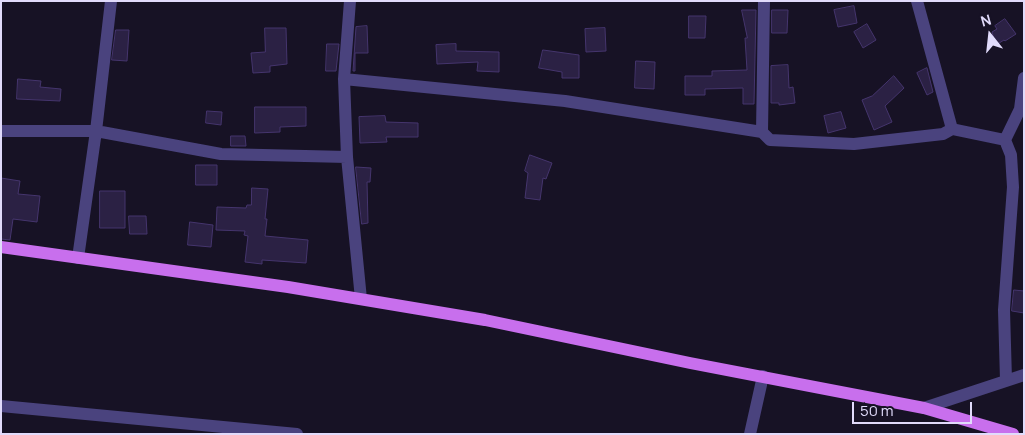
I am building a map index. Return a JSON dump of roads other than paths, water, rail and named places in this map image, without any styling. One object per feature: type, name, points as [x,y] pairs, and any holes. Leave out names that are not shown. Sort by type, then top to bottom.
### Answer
[{"type":"main road","points":[[1,247],[288,287],[486,320],[690,363],[924,408],[1013,434]]},
{"type":"street","points":[[78,258],[96,131],[111,1]]},
{"type":"street","points":[[350,1],[344,79],[347,157],[361,299]]},
{"type":"street","points":[[762,132],[764,1]]},
{"type":"street","points":[[917,1],[952,129]]},
{"type":"street","points":[[1006,380],[1004,310],[1018,187],[1011,155],[1005,140],[1020,109],[1024,78]]},
{"type":"street","points":[[344,79],[565,100],[762,132],[770,140],[854,144],[943,134],[952,129],[1005,140]]},
{"type":"street","points":[[1,131],[96,131],[221,154],[347,157]]},
{"type":"street","points":[[924,408],[1024,375]]},
{"type":"street","points":[[750,434],[763,376]]},
{"type":"street","points":[[1,406],[298,434]]}]
